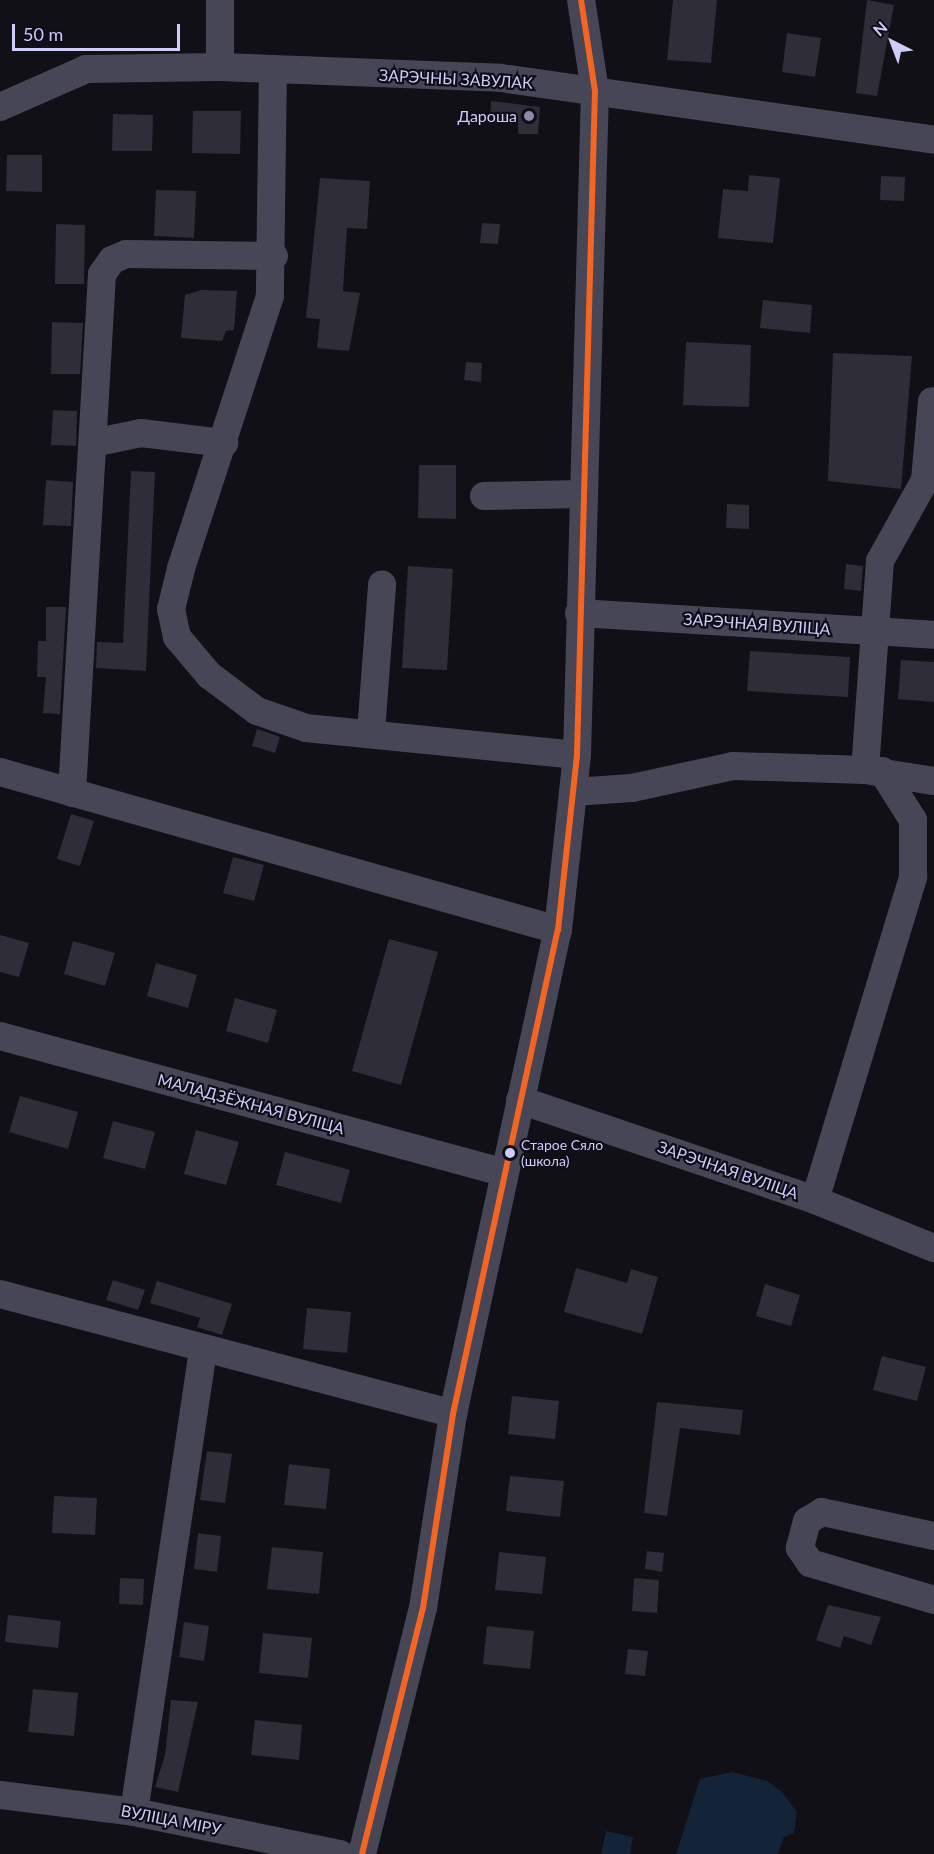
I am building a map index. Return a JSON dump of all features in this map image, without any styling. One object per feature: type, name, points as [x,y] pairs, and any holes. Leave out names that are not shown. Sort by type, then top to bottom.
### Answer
[{"type":"street","points":[[220,0],[220,67]]},
{"type":"street","points":[[362,1854],[423,1608],[453,1414],[502,1172],[558,930],[577,756],[582,494],[595,92],[581,0]]},
{"type":"street","name":"ЗАРЭЧНЫ ЗАВУЛАК","points":[[0,107],[86,69],[220,67],[501,78],[934,141]]},
{"type":"street","points":[[273,69],[274,256],[259,339],[171,609],[177,637],[209,675],[256,711],[306,728],[371,732],[577,756]]},
{"type":"street","points":[[72,793],[102,274],[112,260],[126,254],[274,256]]},
{"type":"street","points":[[913,877],[913,820],[874,770],[873,632],[880,561],[925,480],[932,401]]},
{"type":"street","points":[[93,443],[141,433],[224,442]]},
{"type":"street","points":[[484,496],[582,494]]},
{"type":"street","points":[[371,732],[382,584]]},
{"type":"street","name":"ЗАРЭЧНАЯ ВУЛІЦА","points":[[579,613],[934,635]]},
{"type":"street","points":[[573,792],[632,788],[733,766],[874,770],[934,781]]},
{"type":"street","points":[[0,772],[558,930]]},
{"type":"street","points":[[815,1200],[913,877],[934,840]]},
{"type":"street","name":"МАЛАДЗЁЖНАЯ ВУЛІЦА","points":[[0,1036],[502,1172]]},
{"type":"street","name":"ЗАРЭЧНАЯ ВУЛІЦА","points":[[520,1100],[815,1200],[934,1248]]},
{"type":"street","points":[[0,1294],[203,1352],[453,1414]]},
{"type":"street","points":[[134,1812],[203,1352]]},
{"type":"street","points":[[934,1536],[822,1512],[807,1521],[800,1548],[810,1563],[934,1600]]},
{"type":"street","name":"ВУЛІЦА МІРУ","points":[[0,1795],[134,1812],[340,1854]]},
{"type":"water","points":[[732,1772],[767,1781],[782,1792],[797,1812],[794,1833],[784,1837],[778,1854],[676,1854],[700,1779]]},
{"type":"water","points":[[606,1831],[633,1837],[630,1854],[601,1854]]},
{"type":"building","points":[[673,0],[717,0],[711,63],[667,60]]},
{"type":"building","points":[[867,0],[894,5],[877,96],[856,93]]},
{"type":"building","points":[[787,33],[821,38],[815,77],[782,72]]},
{"type":"building","points":[[491,101],[540,107],[538,134],[518,134],[518,124],[490,122]]},
{"type":"building","points":[[193,111],[241,111],[240,154],[192,153]]},
{"type":"building","points":[[113,114],[153,115],[152,151],[112,151]]},
{"type":"building","points":[[7,155],[42,155],[42,192],[6,191]]},
{"type":"building","points":[[749,175],[780,178],[773,243],[718,238],[723,189],[748,191]]},
{"type":"building","points":[[881,176],[905,177],[904,201],[880,200]]},
{"type":"building","points":[[320,178],[370,181],[367,229],[347,228],[343,291],[360,293],[349,351],[317,348],[320,319],[306,318]]},
{"type":"building","points":[[156,190],[196,191],[194,238],[154,236]]},
{"type":"building","points":[[482,223],[500,224],[498,244],[480,243]]},
{"type":"building","points":[[56,224],[85,225],[84,284],[55,284]]},
{"type":"building","points":[[201,290],[237,291],[234,330],[226,331],[222,341],[181,338],[185,295]]},
{"type":"building","points":[[763,300],[812,305],[810,333],[760,328]]},
{"type":"building","points":[[52,322],[83,323],[80,374],[51,374]]},
{"type":"building","points":[[686,342],[751,345],[749,407],[683,405]]},
{"type":"building","points":[[833,353],[912,356],[901,489],[828,481]]},
{"type":"building","points":[[466,362],[482,363],[481,382],[464,380]]},
{"type":"building","points":[[53,410],[77,411],[76,446],[51,445]]},
{"type":"building","points":[[419,465],[456,465],[456,519],[418,518]]},
{"type":"building","points":[[131,471],[155,472],[146,671],[96,668],[97,642],[123,643]]},
{"type":"building","points":[[46,480],[73,482],[71,526],[43,525]]},
{"type":"building","points":[[727,504],[749,505],[749,529],[726,528]]},
{"type":"building","points":[[846,564],[863,566],[861,591],[844,589]]},
{"type":"building","points":[[408,566],[453,569],[447,670],[402,668]]},
{"type":"building","points":[[46,607],[66,607],[60,714],[43,713],[46,677],[37,677],[38,641],[46,641]]},
{"type":"building","points":[[750,651],[850,657],[848,697],[747,691]]},
{"type":"building","points":[[901,660],[934,662],[934,702],[898,699]]},
{"type":"building","points":[[257,729],[280,737],[275,753],[252,746]]},
{"type":"building","points":[[71,814],[94,821],[80,866],[57,859]]},
{"type":"building","points":[[233,857],[264,865],[254,901],[223,893]]},
{"type":"building","points":[[0,935],[29,943],[19,977],[0,972]]},
{"type":"building","points":[[389,939],[438,952],[401,1085],[352,1071]]},
{"type":"building","points":[[73,941],[115,953],[105,986],[64,974]]},
{"type":"building","points":[[156,963],[197,975],[188,1008],[147,996]]},
{"type":"building","points":[[235,998],[277,1010],[268,1043],[226,1031]]},
{"type":"building","points":[[20,1096],[78,1112],[68,1149],[9,1132]]},
{"type":"building","points":[[113,1121],[155,1132],[145,1169],[103,1158]]},
{"type":"building","points":[[196,1130],[239,1142],[226,1185],[184,1174]]},
{"type":"building","points":[[285,1152],[350,1170],[341,1203],[276,1185]]},
{"type":"building","points":[[576,1268],[627,1283],[631,1269],[658,1277],[642,1334],[564,1312]]},
{"type":"building","points":[[113,1280],[145,1290],[138,1310],[106,1300]]},
{"type":"building","points":[[157,1281],[232,1304],[222,1335],[197,1327],[200,1318],[150,1303]]},
{"type":"building","points":[[765,1284],[800,1295],[791,1326],[756,1316]]},
{"type":"building","points":[[307,1308],[351,1312],[347,1353],[303,1349]]},
{"type":"building","points":[[882,1356],[926,1367],[917,1401],[873,1390]]},
{"type":"building","points":[[512,1396],[559,1401],[555,1439],[508,1434]]},
{"type":"building","points":[[657,1402],[743,1410],[740,1435],[680,1428],[667,1516],[644,1513]]},
{"type":"building","points":[[207,1451],[232,1454],[225,1503],[200,1500]]},
{"type":"building","points":[[289,1464],[330,1469],[326,1509],[284,1505]]},
{"type":"building","points":[[510,1476],[564,1481],[560,1517],[506,1511]]},
{"type":"building","points":[[54,1496],[97,1498],[95,1535],[52,1533]]},
{"type":"building","points":[[198,1533],[221,1536],[217,1572],[194,1569]]},
{"type":"building","points":[[272,1547],[323,1552],[319,1594],[267,1589]]},
{"type":"building","points":[[647,1551],[664,1553],[662,1572],[645,1569]]},
{"type":"building","points":[[499,1552],[546,1557],[542,1594],[495,1590]]},
{"type":"building","points":[[120,1578],[144,1579],[143,1605],[119,1604]]},
{"type":"building","points":[[634,1578],[659,1580],[657,1613],[632,1611]]},
{"type":"building","points":[[828,1605],[881,1617],[871,1645],[844,1636],[840,1648],[816,1640]]},
{"type":"building","points":[[8,1615],[61,1621],[58,1648],[5,1642]]},
{"type":"building","points":[[184,1622],[209,1626],[204,1661],[179,1657]]},
{"type":"building","points":[[487,1626],[534,1631],[530,1669],[483,1664]]},
{"type":"building","points":[[263,1633],[312,1638],[308,1678],[259,1673]]},
{"type":"building","points":[[628,1649],[648,1651],[645,1676],[625,1674]]},
{"type":"building","points":[[33,1689],[78,1693],[74,1736],[28,1732]]},
{"type":"building","points":[[171,1700],[198,1702],[178,1792],[155,1787],[165,1755]]},
{"type":"building","points":[[255,1720],[302,1725],[299,1760],[251,1755]]},
{"type":"transit line","points":[[362,1854],[423,1608],[453,1414],[558,930],[577,755],[595,91],[581,0]]},
{"type":"place","name":"Дароша","points":[[529,116]]},
{"type":"place","name":"Старое Сяло (школа)","points":[[510,1153]]}]
